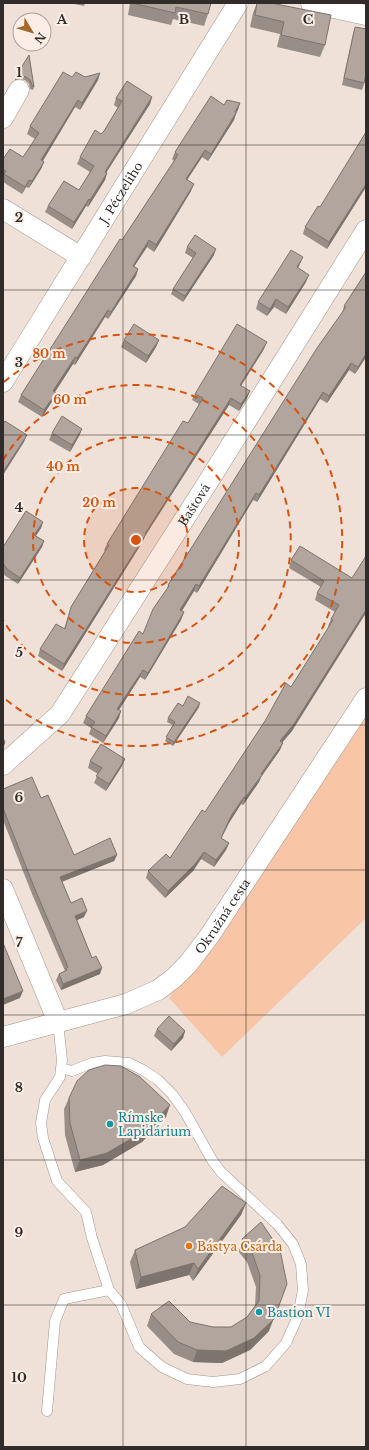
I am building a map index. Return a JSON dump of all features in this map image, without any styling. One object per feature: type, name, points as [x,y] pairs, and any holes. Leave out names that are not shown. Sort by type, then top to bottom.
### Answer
[{"type":"street","name":"J. Péczeliho","points":[[3,382],[238,3]]},
{"type":"street","points":[[311,3],[366,15]]},
{"type":"street","points":[[3,118],[19,90]]},
{"type":"street","points":[[3,209],[81,256]]},
{"type":"street","name":"Baštová","points":[[3,765],[60,714],[366,230]]},
{"type":"street","name":"Okružná cesta","points":[[3,1037],[126,1004],[158,990],[174,978],[188,964],[239,894],[366,698]]},
{"type":"street","points":[[3,889],[58,1022]]},
{"type":"lane","points":[[58,1022],[62,1060],[61,1068],[60,1077],[45,1100],[40,1123],[43,1138],[57,1181],[86,1212],[92,1238],[109,1290],[121,1304],[139,1347],[162,1368],[187,1379],[213,1382],[240,1379],[266,1366],[286,1343],[298,1316],[303,1290],[301,1264],[293,1244],[277,1224],[216,1166],[201,1143],[185,1112],[172,1094],[158,1080],[129,1063],[92,1063],[72,1071],[61,1068]]},
{"type":"lane","points":[[48,1411],[55,1321],[64,1299],[109,1290]]},
{"type":"shaded area","points":[[366,708],[366,918],[222,1057],[169,998]]},
{"type":"building","points":[[132,3],[211,3],[208,14],[176,7],[175,13]]},
{"type":"building","points":[[257,3],[271,3],[331,15],[325,45],[281,35],[284,22],[255,15]]},
{"type":"building","points":[[355,27],[366,29],[366,74],[364,83],[344,78]]},
{"type":"building","points":[[29,55],[34,87],[30,80],[26,77],[21,75],[16,76]]},
{"type":"building","points":[[63,72],[72,77],[76,72],[85,77],[100,73],[82,103],[78,100],[41,160],[44,162],[32,181],[29,180],[25,187],[4,174],[6,171],[3,169],[3,159],[10,149],[23,157],[39,133],[30,126]]},
{"type":"building","points":[[127,81],[152,97],[105,172],[107,173],[74,222],[48,206],[64,181],[79,190],[94,166],[80,157],[95,130],[101,134],[104,131],[122,101],[116,98]]},
{"type":"building","points":[[211,96],[224,105],[227,100],[240,103],[235,112],[236,113],[211,154],[205,150],[186,179],[194,184],[156,245],[149,240],[133,266],[138,269],[111,312],[108,310],[77,358],[75,357],[53,391],[56,393],[44,410],[21,395],[120,239],[122,240],[178,155],[175,152]]},
{"type":"building","points":[[366,132],[366,184],[329,242],[305,227],[318,206],[320,207]]},
{"type":"building","points":[[195,235],[216,249],[185,296],[173,289],[196,253],[187,247]]},
{"type":"building","points":[[291,250],[303,257],[297,267],[309,275],[288,307],[276,299],[270,309],[258,302]]},
{"type":"building","points":[[366,272],[366,354],[358,367],[351,363],[329,396],[323,392],[259,495],[256,493],[199,586],[196,584],[180,610],[184,612],[148,673],[143,670],[117,709],[121,711],[106,736],[91,727],[95,722],[86,716],[139,631],[143,634],[153,609],[169,586],[168,585],[317,348],[346,307],[344,306]]},
{"type":"building","points":[[134,324],[159,340],[148,356],[124,340]]},
{"type":"building","points":[[237,324],[267,342],[240,385],[250,391],[241,404],[231,398],[64,664],[40,649],[56,624],[65,629],[71,607],[109,545],[107,544],[183,421],[188,423],[203,398],[195,394]]},
{"type":"building","points":[[62,416],[82,429],[72,445],[52,433]]},
{"type":"building","points":[[5,421],[27,435],[3,472],[3,424]]},
{"type":"building","points":[[26,511],[43,522],[34,535],[44,541],[20,578],[7,569],[3,563],[3,547]]},
{"type":"building","points":[[300,546],[352,578],[366,556],[366,610],[294,724],[280,741],[283,743],[261,774],[262,775],[231,816],[221,838],[229,843],[216,860],[204,852],[195,864],[168,891],[148,871],[166,854],[170,858],[202,810],[205,812],[265,721],[286,683],[291,687],[333,620],[331,619],[339,605],[317,593],[324,581],[291,560]]},
{"type":"building","points":[[188,696],[200,703],[174,742],[166,737],[175,722],[168,718],[178,703],[183,706]]},
{"type":"building","points":[[101,744],[125,759],[109,784],[96,776],[102,768],[90,761]]},
{"type":"building","points":[[32,777],[41,798],[48,795],[74,855],[110,838],[117,855],[60,877],[71,903],[82,898],[87,911],[75,916],[92,958],[96,956],[102,968],[63,984],[59,974],[67,970],[66,969],[68,967],[3,808],[3,789]]},
{"type":"building","points":[[3,943],[23,991],[3,999]]},
{"type":"building","points":[[169,1016],[185,1031],[174,1044],[157,1029]]},
{"type":"building","points":[[105,1065],[121,1066],[140,1077],[170,1105],[146,1130],[107,1153],[80,1160],[70,1123],[69,1098],[77,1081],[89,1070]]},
{"type":"building","points":[[222,1186],[246,1203],[198,1269],[194,1263],[141,1277],[135,1250],[185,1227]]},
{"type":"building","points":[[261,1222],[280,1250],[287,1284],[274,1319],[254,1338],[226,1351],[197,1350],[178,1342],[151,1314],[169,1301],[190,1322],[213,1327],[231,1327],[247,1317],[259,1301],[260,1275],[251,1250],[242,1239]]},
{"type":"place","name":"Rímske Lapidárium","points":[[110,1124]]},
{"type":"place","name":"Bástya Csárda","points":[[189,1246]]},
{"type":"place","name":"Bastion VI","points":[[259,1312]]}]
